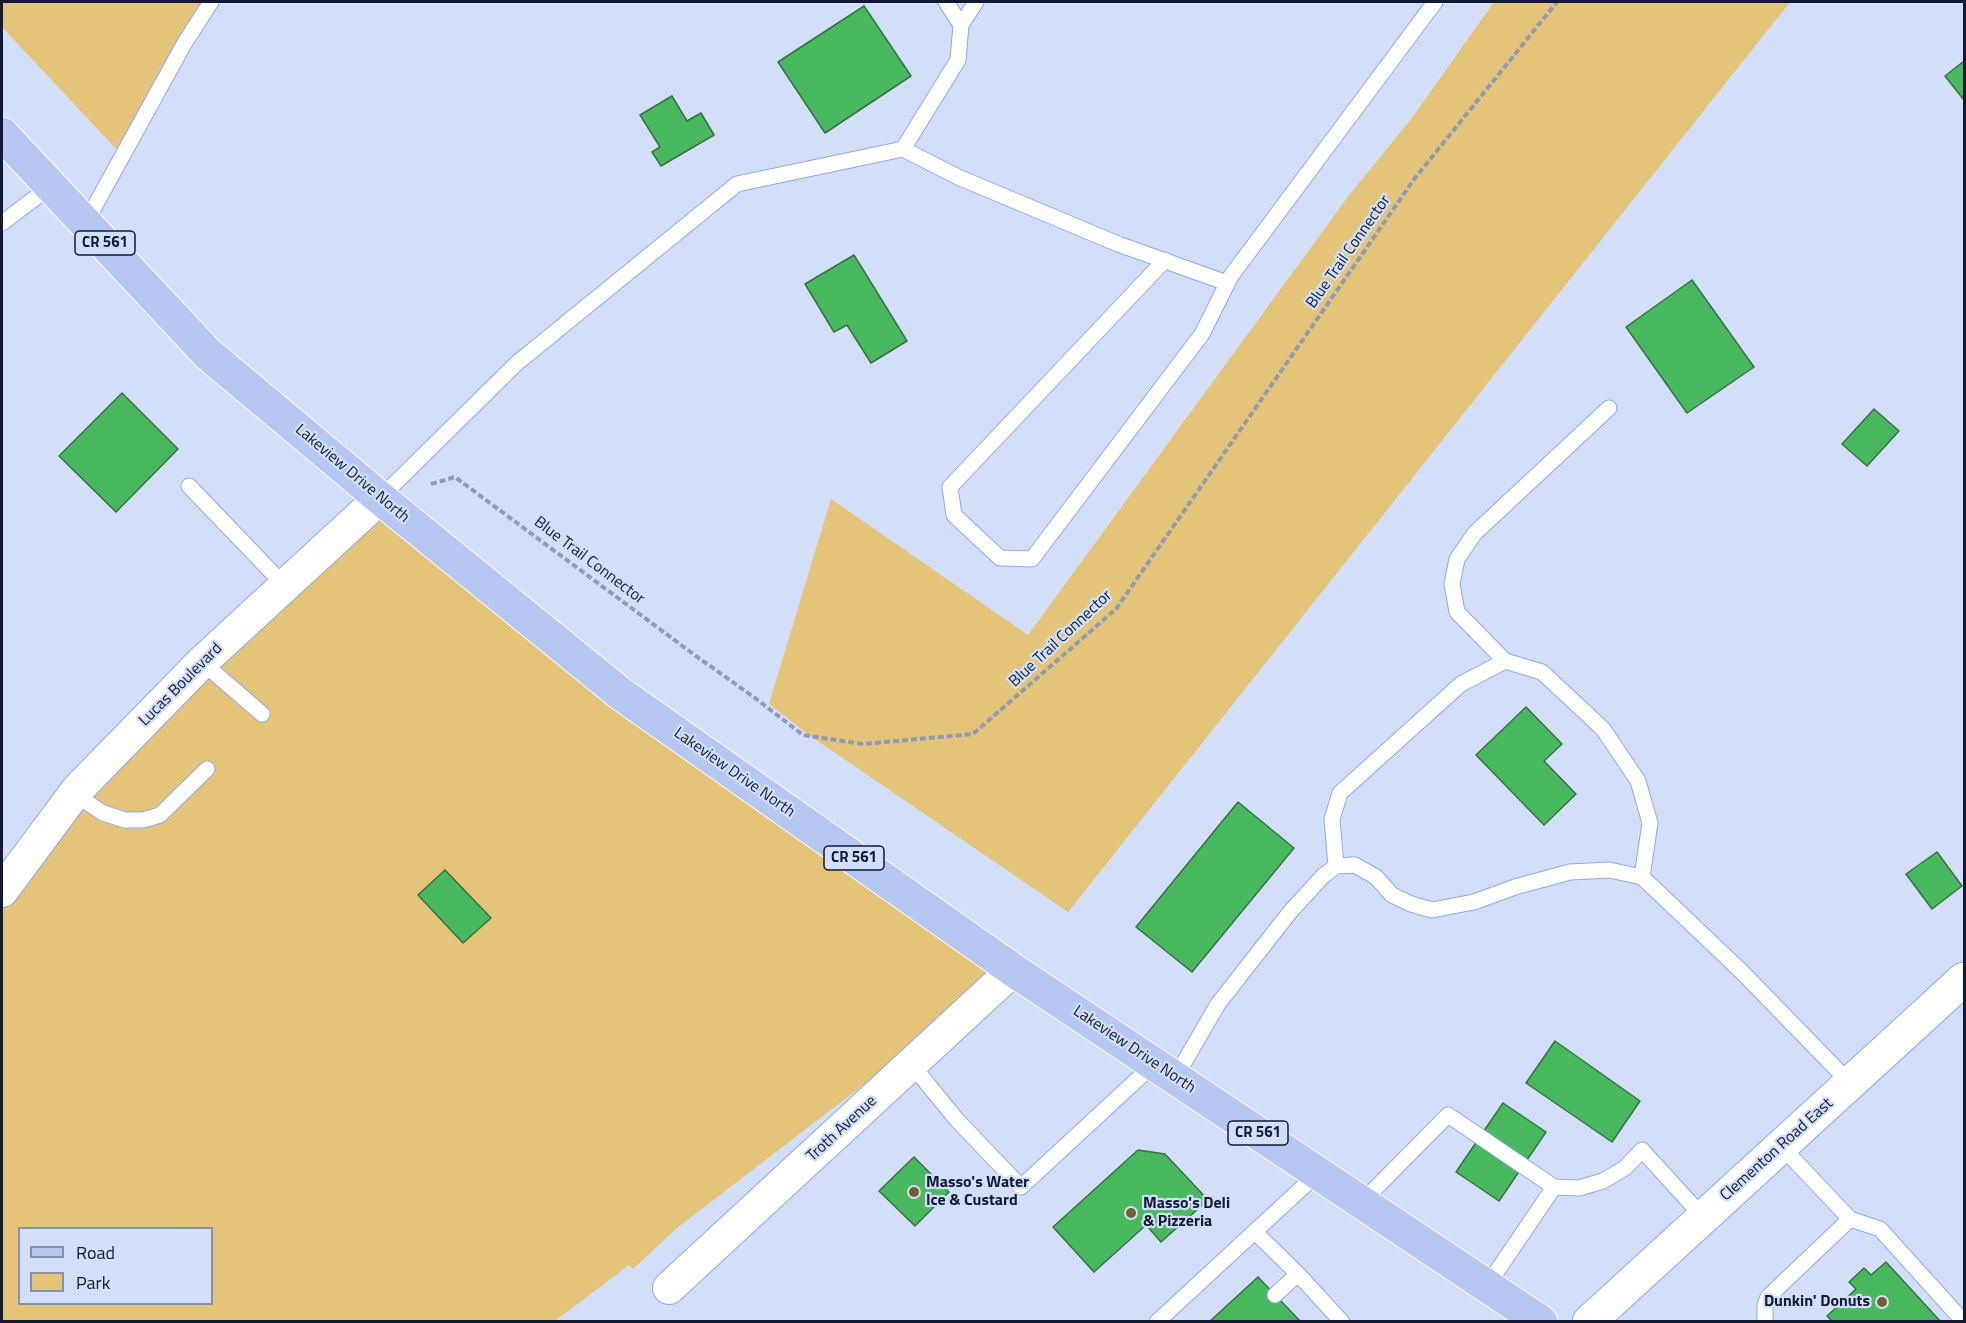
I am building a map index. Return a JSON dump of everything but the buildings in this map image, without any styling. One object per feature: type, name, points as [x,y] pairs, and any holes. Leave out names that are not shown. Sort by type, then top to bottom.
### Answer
[{"type":"main road","name":"Lakeview Drive North","points":[[2,134],[208,354],[380,498],[621,694],[1013,970],[1541,1322]]},
{"type":"main road","name":"Clementon Road East","points":[[1589,1322],[1965,979]]},
{"type":"street","name":"Lucas Boulevard","points":[[2,891],[77,790],[202,662],[380,498]]},
{"type":"street","name":"Troth Avenue","points":[[669,1288],[1013,970]]},
{"type":"lane","points":[[86,222],[184,44],[211,2]]},
{"type":"lane","points":[[946,2],[961,25]]},
{"type":"lane","points":[[903,149],[958,60],[961,25],[976,2]]},
{"type":"lane","points":[[1165,260],[950,487],[954,515],[1000,558],[1032,559],[1202,334],[1227,283],[1435,2]]},
{"type":"lane","points":[[380,498],[517,363],[737,184],[903,149],[958,177],[1118,244],[1227,283]]},
{"type":"lane","points":[[2,223],[51,186]]},
{"type":"lane","points":[[1609,408],[1476,533],[1457,560],[1452,584],[1457,612],[1505,661],[1542,672],[1603,729],[1638,781],[1650,824],[1642,877]]},
{"type":"lane","points":[[189,486],[285,586]]},
{"type":"lane","points":[[1336,866],[1332,819],[1340,793],[1461,684],[1505,661]]},
{"type":"lane","points":[[202,662],[262,714]]},
{"type":"lane","points":[[77,790],[88,803],[103,813],[125,820],[143,820],[160,816],[207,769]]},
{"type":"lane","points":[[912,1065],[957,1120],[1021,1187],[1165,1071],[1290,912],[1323,876],[1336,866],[1355,865],[1376,877],[1392,895],[1432,910],[1474,902],[1515,887],[1570,872],[1609,870],[1642,877],[1742,972],[1850,1083]]},
{"type":"lane","points":[[1362,1202],[1448,1115],[1554,1187],[1579,1188],[1603,1182],[1625,1168],[1642,1150],[1703,1217]]},
{"type":"lane","points":[[1780,1146],[1850,1220],[1880,1228],[1964,1322]]},
{"type":"lane","points":[[1159,1321],[1318,1173]]},
{"type":"lane","points":[[1487,1286],[1554,1187]]},
{"type":"lane","points":[[1765,1322],[1765,1305],[1768,1297],[1850,1220]]},
{"type":"lane","points":[[1255,1232],[1342,1322]]},
{"type":"lane","points":[[1275,1295],[1298,1274]]},
{"type":"path","name":"Blue Trail Connector","points":[[380,498],[455,477],[803,735],[863,744],[974,734],[1116,609],[1415,178],[1557,2]]},
{"type":"green space","points":[[2,2],[201,2],[119,152],[2,27]]},
{"type":"green space","points":[[1494,2],[1790,2],[1068,912],[809,735],[769,704],[831,499],[1028,635],[1350,194],[1412,118]]},
{"type":"green space","points":[[380,498],[1013,970],[677,1228],[633,1269],[629,1265],[555,1321],[2,1322],[2,891]]},
{"type":"place","name":"Masso's Water Ice & Custard","points":[[914,1192]]},
{"type":"place","name":"Masso's Deli & Pizzeria","points":[[1131,1213]]},
{"type":"place","name":"Dunkin' Donuts","points":[[1882,1302]]}]
